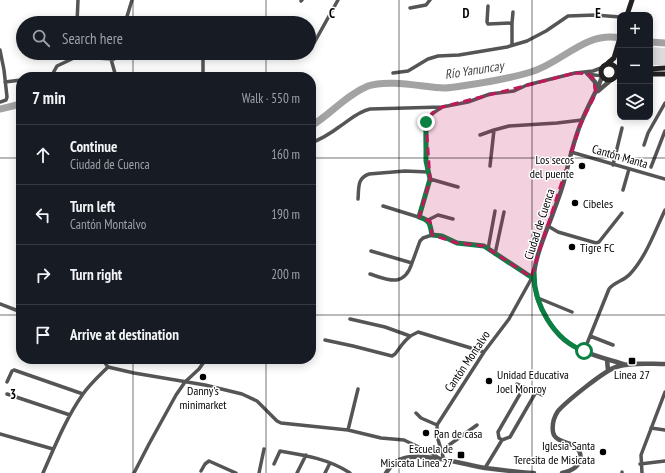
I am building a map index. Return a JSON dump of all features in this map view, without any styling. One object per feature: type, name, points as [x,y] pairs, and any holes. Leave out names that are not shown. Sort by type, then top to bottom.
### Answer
[{"type":"main road","points":[[628,12],[632,0]]},
{"type":"main road","points":[[615,78],[606,80],[602,76],[601,68],[614,58],[617,52]]},
{"type":"main road","points":[[608,63],[617,67]]},
{"type":"main road","points":[[653,68],[665,68]]},
{"type":"main road","points":[[653,74],[665,74]]},
{"type":"street","points":[[77,16],[78,0]]},
{"type":"street","points":[[127,16],[132,0]]},
{"type":"street","points":[[316,39],[338,0]]},
{"type":"street","points":[[410,8],[426,5],[430,0]]},
{"type":"street","points":[[488,6],[488,24],[512,23]]},
{"type":"street","points":[[512,46],[513,12]]},
{"type":"street","points":[[393,73],[408,71],[428,59],[438,56],[459,55],[512,46],[527,41],[568,16],[595,15],[617,17]]},
{"type":"street","points":[[0,50],[6,100],[0,102]]},
{"type":"street","points":[[54,72],[58,66],[68,60]]},
{"type":"street","points":[[111,60],[115,72]]},
{"type":"street","points":[[203,60],[203,72]]},
{"type":"street","points":[[316,140],[364,110],[442,107],[468,102],[490,94],[514,90],[574,72],[601,68]]},
{"type":"street","points":[[582,72],[602,76]]},
{"type":"street","points":[[588,74],[595,82],[596,94]]},
{"type":"street","name":"Ciudad de Cuenca","points":[[596,94],[602,76]]},
{"type":"street","name":"Ciudad de Cuenca","points":[[615,78],[601,87],[582,120],[571,152],[563,184],[532,276],[541,308],[547,319],[560,336],[584,351],[626,365]]},
{"type":"street","points":[[5,82],[16,81]]},
{"type":"street","points":[[644,145],[648,133],[665,103]]},
{"type":"street","points":[[419,217],[430,179],[426,161],[426,122],[432,113],[442,107]]},
{"type":"street","points":[[480,135],[510,126],[557,124],[582,120]]},
{"type":"street","points":[[613,165],[622,128]]},
{"type":"street","points":[[490,166],[494,130]]},
{"type":"street","points":[[651,167],[665,130]]},
{"type":"street","name":"Cantón Manta","points":[[571,152],[665,179]]},
{"type":"street","points":[[623,190],[629,169]]},
{"type":"street","points":[[358,199],[360,179],[369,174],[405,171],[428,172]]},
{"type":"street","points":[[430,179],[458,187]]},
{"type":"street","points":[[383,206],[428,220],[438,215],[453,219]]},
{"type":"street","points":[[584,351],[609,289],[614,284],[624,280],[636,267],[652,239],[665,210]]},
{"type":"street","points":[[488,249],[495,211]]},
{"type":"street","points":[[496,254],[505,213]]},
{"type":"street","points":[[548,226],[558,232],[596,243],[599,242],[622,213]]},
{"type":"street","points":[[428,220],[432,235]]},
{"type":"street","points":[[370,274],[387,279],[400,280],[404,278],[412,263],[420,241],[423,238],[432,235],[442,236],[457,243],[478,245],[488,249],[532,276]]},
{"type":"street","points":[[371,251],[412,263]]},
{"type":"street","name":"Cantón Montalvo","points":[[437,425],[484,352],[509,319],[532,276]]},
{"type":"street","points":[[538,298],[572,312]]},
{"type":"street","points":[[0,304],[16,310]]},
{"type":"street","points":[[350,319],[385,327],[410,336]]},
{"type":"street","points":[[324,340],[392,356],[395,354],[399,346],[410,336],[418,332],[423,332],[484,352]]},
{"type":"street","points":[[590,336],[614,345]]},
{"type":"street","points":[[607,359],[608,371]]},
{"type":"street","points":[[106,364],[108,367],[134,373],[212,387],[251,397],[257,400],[276,421],[281,423],[348,430],[381,438],[404,440],[443,460]]},
{"type":"street","points":[[134,473],[148,444],[185,382],[202,364]]},
{"type":"street","points":[[562,473],[574,471],[579,462],[580,452],[578,448],[557,439],[554,435],[554,420],[558,411],[608,371],[626,365],[665,364]]},
{"type":"street","points":[[43,473],[70,415],[83,394],[108,367]]},
{"type":"street","points":[[7,382],[10,374],[14,370],[83,394]]},
{"type":"street","points":[[517,384],[542,395]]},
{"type":"street","points":[[502,440],[498,435],[498,432],[524,387]]},
{"type":"street","points":[[348,430],[358,389]]},
{"type":"street","points":[[485,468],[502,440],[510,437],[536,392]]},
{"type":"street","points":[[642,473],[640,464],[641,455],[665,392]]},
{"type":"street","points":[[8,394],[70,415]]},
{"type":"street","points":[[416,413],[421,418],[437,425],[437,436],[442,450],[443,460]]},
{"type":"street","points":[[442,450],[477,425]]},
{"type":"street","points":[[651,428],[665,430]]},
{"type":"street","points":[[0,434],[53,449]]},
{"type":"street","points":[[259,473],[264,449]]},
{"type":"street","points":[[274,464],[280,450],[318,458],[350,473]]},
{"type":"street","points":[[297,473],[306,456]]},
{"type":"street","points":[[386,473],[392,464],[404,458],[418,457],[485,468],[534,473]]},
{"type":"street","points":[[201,471],[209,461],[236,473]]},
{"type":"street","points":[[640,464],[665,461]]},
{"type":"street","points":[[325,473],[330,463]]},
{"type":"highlighted area","points":[[575,73],[588,74],[593,78],[596,93],[581,123],[531,277],[484,246],[457,243],[432,235],[430,221],[419,217],[430,179],[426,122],[432,113],[442,107]]},
{"type":"shaded area","points":[[653,47],[665,48],[665,65],[653,65]]},
{"type":"waterway","name":"Río Yanuncay","points":[[316,122],[353,94],[368,86],[395,83],[447,88],[508,78],[542,68],[585,43],[607,37],[617,38]]},
{"type":"waterway","name":"Río Yanuncay","points":[[653,42],[665,43]]},
{"type":"waterway","name":"Río Yanuncay","points":[[0,109],[16,105]]},
{"type":"place","name":"Los secos del puente","points":[[582,166]]},
{"type":"place","name":"Cibeles","points":[[575,203]]},
{"type":"place","name":"Tigre FC","points":[[572,247]]},
{"type":"place","name":"Linea 27","points":[[632,361]]},
{"type":"place","name":"Danny's minimarket","points":[[203,377]]},
{"type":"place","name":"Unidad Educativa Joel Monroy","points":[[489,381]]},
{"type":"place","name":"Pan de casa","points":[[426,433]]},
{"type":"place","name":"Iglesia Santa Teresita de Misicata","points":[[603,452]]},
{"type":"place","name":"Escuela de Misicata Linea 27","points":[[461,455]]},
{"type":"route","points":[[426,122],[426,166],[430,179],[419,217],[428,220],[432,235],[442,236],[457,243],[484,246],[531,277],[534,274],[534,287],[541,308],[547,319],[564,340],[584,351]]}]
